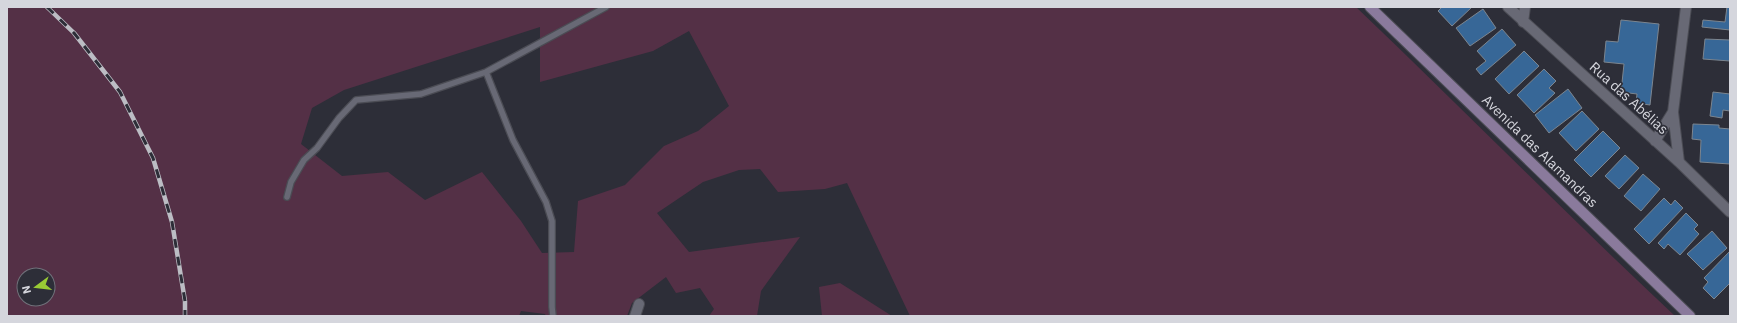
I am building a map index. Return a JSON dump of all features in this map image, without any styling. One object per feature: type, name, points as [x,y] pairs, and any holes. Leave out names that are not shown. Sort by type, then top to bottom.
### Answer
[{"type":"street","name":"Avenida das Alamandras","points":[[1370,7],[1690,316]]},
{"type":"street","name":"Rua das Abélias","points":[[1508,7],[1679,162],[1730,212]]},
{"type":"street","points":[[1523,22],[1525,7]]},
{"type":"street","points":[[1679,162],[1674,112],[1686,7]]},
{"type":"street","points":[[1655,141],[1674,112]]},
{"type":"street","points":[[635,316],[639,304]]},
{"type":"lane","points":[[287,197],[291,182],[304,160],[317,148],[339,118],[356,100],[421,94],[486,72],[606,7]]},
{"type":"lane","points":[[486,72],[513,140],[546,202],[552,221],[552,306],[554,316]]},
{"type":"shaded area","points":[[7,7],[1356,7],[1675,316],[910,316],[847,183],[825,189],[778,192],[760,169],[739,170],[703,182],[657,213],[689,252],[800,237],[761,291],[757,316],[709,316],[714,309],[700,288],[676,293],[666,277],[632,303],[627,316],[546,316],[545,314],[521,311],[519,316],[7,316]],"holes":[[[540,27],[540,82],[653,51],[689,31],[729,106],[698,131],[664,146],[625,185],[578,201],[574,252],[542,253],[521,221],[482,172],[425,200],[388,172],[342,176],[301,144],[312,108],[344,90]]]},
{"type":"shaded area","points":[[840,283],[892,316],[822,316],[819,287]]},
{"type":"building","points":[[1442,7],[1472,7],[1452,26],[1438,11]]},
{"type":"building","points":[[1727,7],[1730,7],[1730,30],[1702,27],[1703,20],[1725,22]]},
{"type":"building","points":[[1483,9],[1496,28],[1470,46],[1456,28]]},
{"type":"building","points":[[1621,20],[1659,24],[1650,105],[1636,103],[1637,94],[1621,92],[1624,64],[1604,62],[1606,41],[1618,42]]},
{"type":"building","points":[[1502,29],[1516,45],[1481,75],[1476,69],[1486,61],[1477,51]]},
{"type":"building","points":[[1705,39],[1730,40],[1730,61],[1703,59]]},
{"type":"building","points":[[1524,51],[1539,66],[1509,94],[1495,79]]},
{"type":"building","points":[[1544,69],[1556,81],[1549,88],[1555,93],[1534,113],[1517,95]]},
{"type":"building","points":[[1568,89],[1582,108],[1549,133],[1535,115]]},
{"type":"building","points":[[1713,92],[1730,94],[1730,111],[1723,110],[1722,118],[1710,116]]},
{"type":"building","points":[[1582,111],[1599,129],[1576,151],[1559,133]]},
{"type":"building","points":[[1693,124],[1719,125],[1719,128],[1730,129],[1730,164],[1700,162],[1701,140],[1692,139]]},
{"type":"building","points":[[1603,131],[1620,148],[1591,177],[1574,160]]},
{"type":"building","points":[[1625,155],[1639,168],[1619,189],[1605,176]]},
{"type":"building","points":[[1643,174],[1660,189],[1641,211],[1624,196]]},
{"type":"building","points":[[1664,198],[1671,205],[1675,200],[1683,208],[1649,244],[1634,229]]},
{"type":"building","points":[[1686,213],[1698,225],[1694,229],[1699,234],[1680,255],[1668,244],[1664,249],[1658,243]]},
{"type":"building","points":[[1712,231],[1727,248],[1703,270],[1687,254]]},
{"type":"building","points":[[1730,251],[1730,283],[1714,299],[1703,288],[1708,282],[1704,278]]},
{"type":"railway","points":[[47,7],[74,33],[120,92],[153,158],[172,222],[185,301],[185,316]]}]
